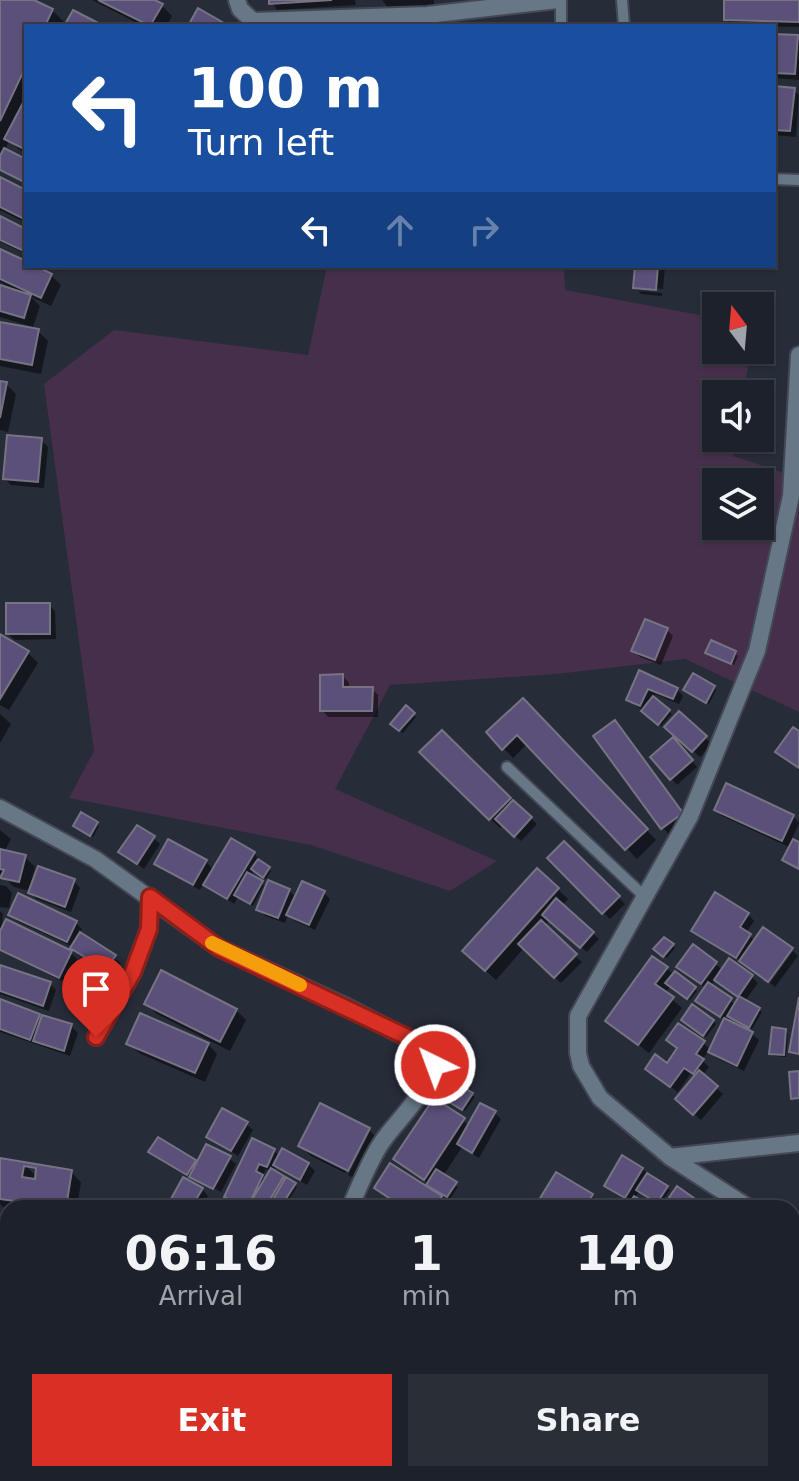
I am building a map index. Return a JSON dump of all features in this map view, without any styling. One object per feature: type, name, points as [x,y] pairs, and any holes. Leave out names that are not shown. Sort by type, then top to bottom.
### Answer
[{"type":"street","points":[[237,0],[240,9],[253,21],[427,15],[559,0]]},
{"type":"street","points":[[737,1200],[670,1157],[600,1098],[581,1066],[578,1016],[690,816],[757,651],[795,497],[799,355]]},
{"type":"street","points":[[0,808],[95,859],[219,948],[429,1049],[435,1059],[433,1071],[415,1100],[380,1144],[354,1200]]},
{"type":"street","points":[[96,1037],[133,972],[149,929],[150,897]]},
{"type":"street","points":[[670,1157],[799,1143]]},
{"type":"lane","points":[[559,0],[561,24]]},
{"type":"lane","points":[[622,0],[624,24]]},
{"type":"lane","points":[[776,179],[799,180]]},
{"type":"lane","points":[[507,767],[645,897]]},
{"type":"shaded area","points":[[327,268],[564,268],[565,290],[702,315],[702,364],[748,364],[746,380],[702,380],[702,452],[734,452],[733,456],[769,468],[702,468],[702,540],[774,540],[774,470],[799,478],[799,712],[685,659],[557,674],[390,685],[335,789],[497,861],[450,891],[311,845],[69,798],[94,751],[44,384],[114,330],[308,355]]},
{"type":"building","points":[[0,0],[34,0],[53,9],[46,24],[24,24],[24,70],[0,121]]},
{"type":"building","points":[[98,0],[155,0],[163,4],[151,24]]},
{"type":"building","points":[[269,0],[332,0],[269,4]]},
{"type":"building","points":[[724,0],[799,0],[799,22],[724,20]]},
{"type":"building","points":[[198,8],[226,24],[189,24]]},
{"type":"building","points":[[73,10],[100,24],[65,24]]},
{"type":"building","points":[[776,34],[798,35],[795,74],[776,73]]},
{"type":"building","points":[[776,86],[795,88],[790,131],[776,130]]},
{"type":"building","points":[[24,101],[24,149],[4,139]]},
{"type":"building","points":[[4,148],[24,158],[24,182],[0,170],[0,156]]},
{"type":"building","points":[[0,177],[24,189],[24,219],[0,207]]},
{"type":"building","points":[[0,216],[24,228],[24,251],[0,240]]},
{"type":"building","points":[[0,249],[24,260],[24,268],[40,268],[52,274],[41,298],[0,279]]},
{"type":"building","points":[[635,268],[658,268],[656,290],[633,288]]},
{"type":"building","points":[[0,285],[31,295],[24,318],[0,311]]},
{"type":"building","points":[[0,322],[39,329],[32,365],[0,359]]},
{"type":"building","points":[[0,381],[7,382],[0,418]]},
{"type":"building","points":[[7,435],[42,438],[38,482],[3,479]]},
{"type":"building","points":[[6,603],[50,603],[50,634],[6,634]]},
{"type":"building","points":[[645,619],[668,628],[655,660],[631,651]]},
{"type":"building","points":[[0,634],[29,651],[0,699]]},
{"type":"building","points":[[711,640],[736,651],[731,664],[705,653]]},
{"type":"building","points":[[639,670],[678,688],[673,699],[648,689],[640,706],[626,700]]},
{"type":"building","points":[[693,673],[715,686],[706,703],[683,690]]},
{"type":"building","points":[[343,674],[343,687],[373,687],[372,711],[320,711],[320,675]]},
{"type":"building","points":[[653,696],[670,710],[658,725],[641,711]]},
{"type":"building","points":[[523,698],[648,829],[625,850],[517,735],[502,750],[486,732]]},
{"type":"building","points":[[406,705],[415,713],[399,731],[390,724]]},
{"type":"building","points":[[679,711],[707,736],[692,752],[664,727]]},
{"type":"building","points":[[615,720],[683,813],[661,829],[593,736]]},
{"type":"building","points":[[793,727],[799,731],[799,768],[775,752]]},
{"type":"building","points":[[442,730],[511,798],[489,820],[419,752]]},
{"type":"building","points":[[673,737],[693,760],[670,780],[650,757]]},
{"type":"building","points":[[726,783],[794,815],[782,841],[714,810]]},
{"type":"building","points":[[513,800],[532,817],[514,837],[495,819]]},
{"type":"building","points":[[81,812],[98,822],[90,836],[73,826]]},
{"type":"building","points":[[137,825],[155,836],[137,864],[118,852]]},
{"type":"building","points":[[231,838],[255,852],[227,899],[203,885]]},
{"type":"building","points":[[168,839],[207,860],[193,885],[154,864]]},
{"type":"building","points":[[793,839],[799,842],[799,869],[782,860]]},
{"type":"building","points":[[564,841],[620,896],[602,914],[547,858]]},
{"type":"building","points":[[0,849],[26,855],[19,882],[0,878],[4,870],[0,869]]},
{"type":"building","points":[[258,859],[270,867],[263,878],[251,869]]},
{"type":"building","points":[[38,866],[75,879],[65,907],[28,893]]},
{"type":"building","points":[[537,868],[559,888],[485,971],[462,951]]},
{"type":"building","points":[[247,872],[263,881],[250,904],[234,895]]},
{"type":"building","points":[[268,880],[290,889],[278,918],[256,910]]},
{"type":"building","points":[[302,881],[325,891],[309,925],[286,915]]},
{"type":"building","points":[[715,892],[749,913],[740,927],[751,934],[736,958],[691,931]]},
{"type":"building","points":[[18,893],[77,921],[67,942],[8,915]]},
{"type":"building","points":[[556,898],[594,932],[580,948],[542,915]]},
{"type":"building","points":[[6,919],[72,951],[59,978],[0,950],[0,931]]},
{"type":"building","points":[[541,920],[577,954],[554,978],[518,944]]},
{"type":"building","points":[[763,927],[793,948],[768,982],[739,961]]},
{"type":"building","points":[[80,932],[116,955],[106,970],[70,948]]},
{"type":"building","points":[[664,937],[674,944],[663,957],[653,949]]},
{"type":"building","points":[[693,944],[717,962],[701,984],[676,967]]},
{"type":"building","points":[[652,956],[668,967],[655,984],[674,997],[638,1045],[605,1021]]},
{"type":"building","points":[[729,958],[753,975],[738,997],[714,980]]},
{"type":"building","points":[[0,965],[51,982],[43,1006],[0,991]]},
{"type":"building","points":[[161,970],[237,1009],[220,1042],[144,1004]]},
{"type":"building","points":[[675,971],[696,987],[687,999],[665,983]]},
{"type":"building","points":[[708,982],[732,998],[720,1017],[695,1001]]},
{"type":"building","points":[[739,996],[760,1008],[749,1028],[727,1016]]},
{"type":"building","points":[[799,997],[799,1054],[789,1052]]},
{"type":"building","points":[[0,999],[40,1014],[30,1040],[0,1029]]},
{"type":"building","points":[[692,1004],[714,1020],[703,1036],[681,1020]]},
{"type":"building","points":[[140,1013],[209,1043],[195,1073],[126,1044]]},
{"type":"building","points":[[42,1015],[72,1024],[64,1051],[33,1041]]},
{"type":"building","points":[[724,1018],[753,1032],[737,1066],[708,1052]]},
{"type":"building","points":[[678,1023],[705,1041],[696,1054],[704,1059],[693,1074],[684,1068],[670,1087],[645,1069],[655,1054],[667,1063],[677,1048],[666,1040]]},
{"type":"building","points":[[772,1027],[786,1029],[784,1055],[769,1054]]},
{"type":"building","points":[[699,1070],[718,1086],[693,1115],[675,1099]]},
{"type":"building","points":[[799,1071],[799,1098],[791,1099],[789,1072]]},
{"type":"building","points":[[441,1078],[450,1084],[440,1099],[431,1094]]},
{"type":"building","points":[[455,1082],[473,1093],[462,1110],[444,1099]]},
{"type":"building","points":[[434,1098],[465,1118],[424,1180],[393,1159]]},
{"type":"building","points":[[320,1103],[370,1128],[348,1171],[298,1146]]},
{"type":"building","points":[[480,1103],[496,1111],[472,1153],[457,1144]]},
{"type":"building","points":[[222,1108],[248,1122],[231,1151],[206,1137]]},
{"type":"building","points":[[158,1137],[196,1160],[187,1175],[148,1152]]},
{"type":"building","points":[[252,1138],[275,1149],[267,1167],[259,1164],[256,1171],[263,1175],[251,1200],[224,1197]]},
{"type":"building","points":[[206,1144],[231,1156],[213,1189],[189,1177]]},
{"type":"building","points":[[282,1148],[309,1163],[300,1180],[273,1165]]},
{"type":"building","points":[[622,1155],[643,1168],[625,1198],[604,1186]]},
{"type":"building","points":[[0,1158],[72,1170],[67,1200],[0,1199]],"holes":[[[24,1166],[36,1168],[35,1179],[22,1177]]]},
{"type":"building","points":[[390,1163],[442,1196],[439,1200],[392,1200],[374,1188]]},
{"type":"building","points":[[271,1168],[284,1176],[270,1200],[252,1200]]},
{"type":"building","points":[[436,1169],[457,1182],[447,1197],[426,1185]]},
{"type":"building","points":[[556,1172],[593,1194],[590,1200],[539,1200]]},
{"type":"building","points":[[647,1173],[668,1186],[659,1200],[652,1200],[636,1190]]},
{"type":"building","points":[[183,1177],[203,1188],[196,1200],[170,1200]]},
{"type":"building","points":[[286,1177],[296,1183],[285,1200],[273,1200]]},
{"type":"building","points":[[677,1186],[697,1200],[667,1200]]},
{"type":"slow traffic","points":[[212,943],[300,985]]},
{"type":"route","points":[[96,1037],[133,972],[149,929],[150,897],[219,948],[426,1046],[433,1054],[435,1065]]}]
